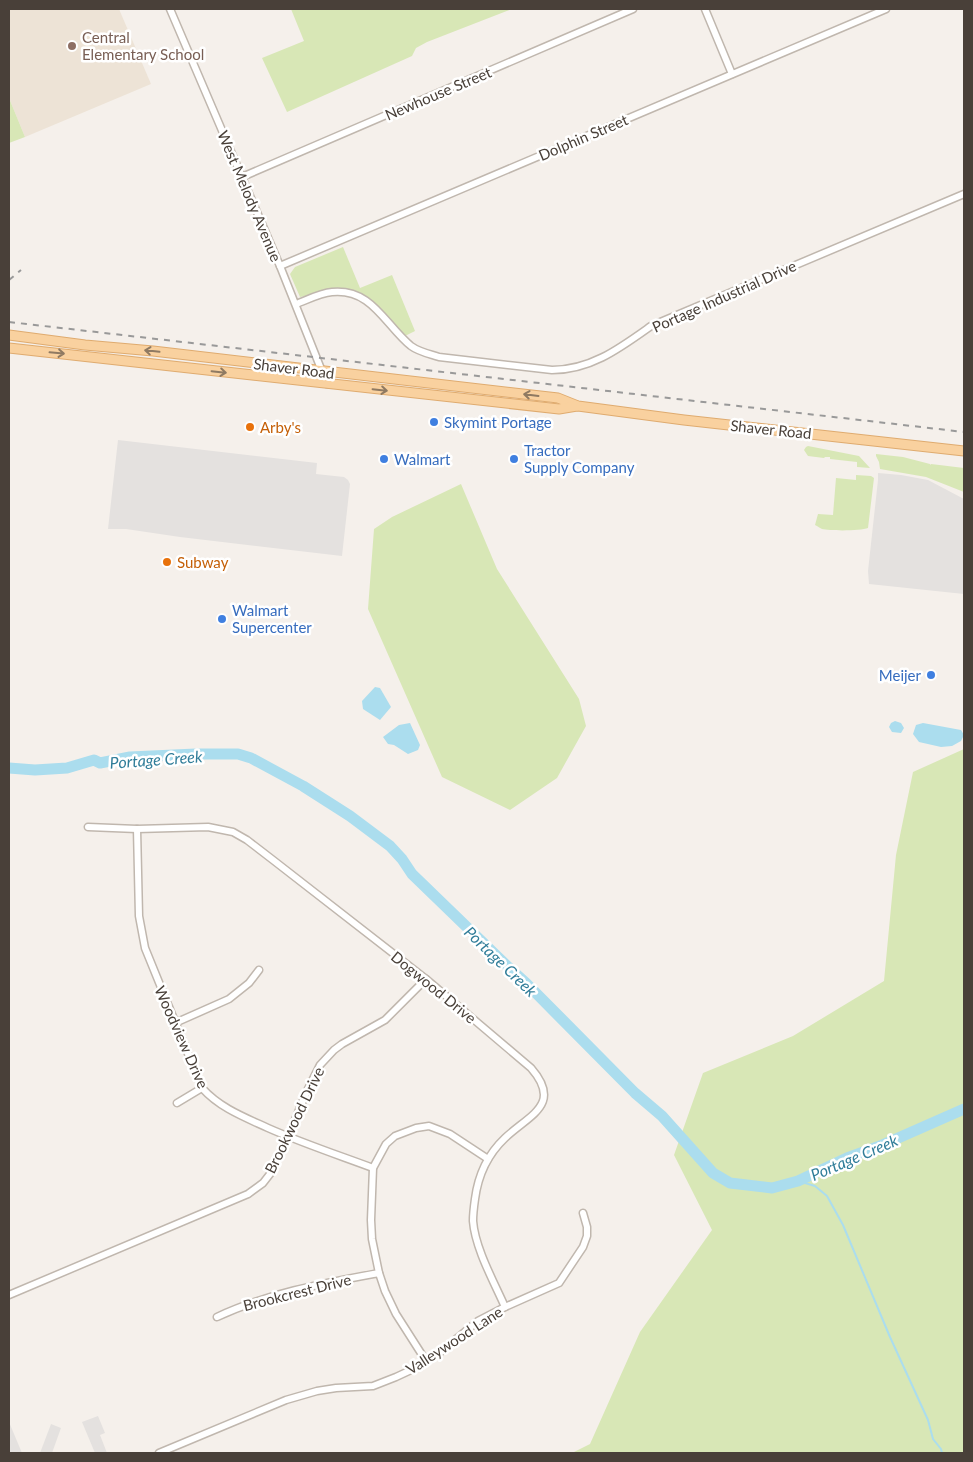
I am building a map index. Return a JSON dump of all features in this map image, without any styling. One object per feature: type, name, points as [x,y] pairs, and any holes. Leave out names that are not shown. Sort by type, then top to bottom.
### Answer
[{"type":"main road","name":"Shaver Road","points":[[9,335],[558,398],[578,406],[684,420],[964,450]]},
{"type":"main road","name":"Shaver Road","points":[[9,348],[559,409],[578,406]]},
{"type":"street","name":"West Melody Avenue","points":[[170,9],[296,304],[327,384]]},
{"type":"street","name":"Newhouse Street","points":[[242,177],[633,9]]},
{"type":"street","points":[[705,9],[732,74]]},
{"type":"street","name":"Dolphin Street","points":[[280,266],[886,9]]},
{"type":"street","name":"Portage Industrial Drive","points":[[296,304],[325,293],[352,294],[369,302],[404,339],[421,352],[439,357],[552,370],[567,370],[606,356],[651,326],[964,194]]},
{"type":"street","name":"Dogwood Drive","points":[[88,827],[137,829],[208,827],[234,832],[273,860],[426,980],[525,1062],[538,1077],[544,1094],[539,1109],[504,1139],[488,1160],[477,1186],[473,1221],[478,1245],[505,1307]]},
{"type":"street","name":"Woodview Drive","points":[[137,829],[139,916],[142,934],[150,962],[202,1088],[211,1098],[228,1110],[288,1137],[374,1168]]},
{"type":"street","points":[[175,1023],[229,999],[249,984],[258,970]]},
{"type":"street","name":"Brookwood Drive","points":[[9,1295],[248,1194],[263,1183],[270,1174],[313,1078],[325,1058],[342,1044],[385,1020],[426,980]]},
{"type":"street","points":[[178,1103],[202,1088]]},
{"type":"street","points":[[426,1361],[396,1314],[379,1273],[372,1239],[374,1168],[386,1144],[395,1136],[416,1128],[429,1126],[450,1134],[488,1160]]},
{"type":"street","name":"Valleywood Lane","points":[[159,1453],[286,1400],[317,1391],[373,1386],[396,1377],[426,1361],[438,1354],[478,1321],[559,1283],[583,1247],[587,1236],[587,1227],[583,1213]]},
{"type":"street","name":"Brookcrest Drive","points":[[217,1317],[234,1308],[279,1295],[335,1281],[379,1273]]},
{"type":"shaded area","name":"Central Elementary School","points":[[9,9],[119,9],[151,84],[25,137],[9,98]]},
{"type":"shaded area","points":[[118,440],[317,463],[316,474],[344,477],[350,484],[342,556],[126,529],[108,529]]},
{"type":"shaded area","points":[[878,473],[928,480],[964,499],[964,594],[869,584],[868,571]]},
{"type":"shaded area","points":[[98,1416],[105,1433],[100,1435],[107,1453],[95,1453],[82,1422]]},
{"type":"shaded area","points":[[9,1422],[22,1453],[9,1453]]},
{"type":"shaded area","points":[[51,1424],[61,1428],[52,1453],[40,1453]]},
{"type":"green space","points":[[291,9],[512,9],[427,42],[416,48],[412,56],[287,112],[262,58],[304,41]]},
{"type":"green space","points":[[9,98],[25,137],[9,143]]},
{"type":"green space","points":[[343,247],[360,288],[392,275],[415,331],[405,336],[373,302],[360,293],[334,289],[300,297],[290,274],[295,267]]},
{"type":"green space","points":[[808,446],[859,456],[870,468],[857,467],[857,462],[830,459],[830,457],[808,456],[804,450]]},
{"type":"green space","points":[[876,454],[903,457],[931,465],[964,468],[964,492],[926,477],[880,469]]},
{"type":"green space","points":[[856,475],[874,478],[868,528],[832,530],[822,529],[815,525],[818,514],[833,515],[836,478],[856,480]]},
{"type":"green space","points":[[461,484],[497,569],[579,699],[586,726],[557,778],[510,810],[442,777],[368,609],[374,529],[392,517]]},
{"type":"green space","points":[[964,749],[964,1453],[572,1453],[590,1444],[640,1332],[712,1230],[674,1155],[703,1073],[793,1036],[884,981],[896,855],[913,772]]},
{"type":"water","points":[[375,687],[380,688],[391,707],[380,720],[363,709],[362,701]]},
{"type":"water","points":[[895,721],[901,723],[904,728],[901,733],[892,732],[889,727]]},
{"type":"water","points":[[410,723],[420,745],[418,750],[408,754],[394,745],[388,744],[383,737],[399,725]]},
{"type":"water","points":[[923,723],[961,730],[964,735],[961,741],[952,746],[941,747],[919,742],[913,734],[916,725]]},
{"type":"waterway","name":"Portage Creek","points":[[9,768],[35,770],[67,768],[94,760],[100,763],[130,757],[238,754],[251,758],[303,786],[350,816],[390,846],[412,874],[526,983],[635,1093],[662,1116],[713,1173],[730,1183],[772,1188],[798,1181],[847,1158],[880,1146],[964,1109]]},
{"type":"waterway","points":[[798,1181],[815,1186],[827,1196],[843,1225],[890,1337],[928,1420],[933,1439],[942,1453]]},
{"type":"railway","points":[[9,280],[21,270]]},
{"type":"railway","points":[[9,322],[964,432]]},
{"type":"place","name":"Central Elementary School","points":[[72,46]]},
{"type":"place","name":"Skymint Portage","points":[[434,422]]},
{"type":"place","name":"Arby's","points":[[250,427]]},
{"type":"place","name":"Walmart","points":[[384,459]]},
{"type":"place","name":"Tractor Supply Company","points":[[514,459]]},
{"type":"place","name":"Subway","points":[[167,562]]},
{"type":"place","name":"Walmart Supercenter","points":[[222,619]]},
{"type":"place","name":"Meijer","points":[[931,675]]}]
